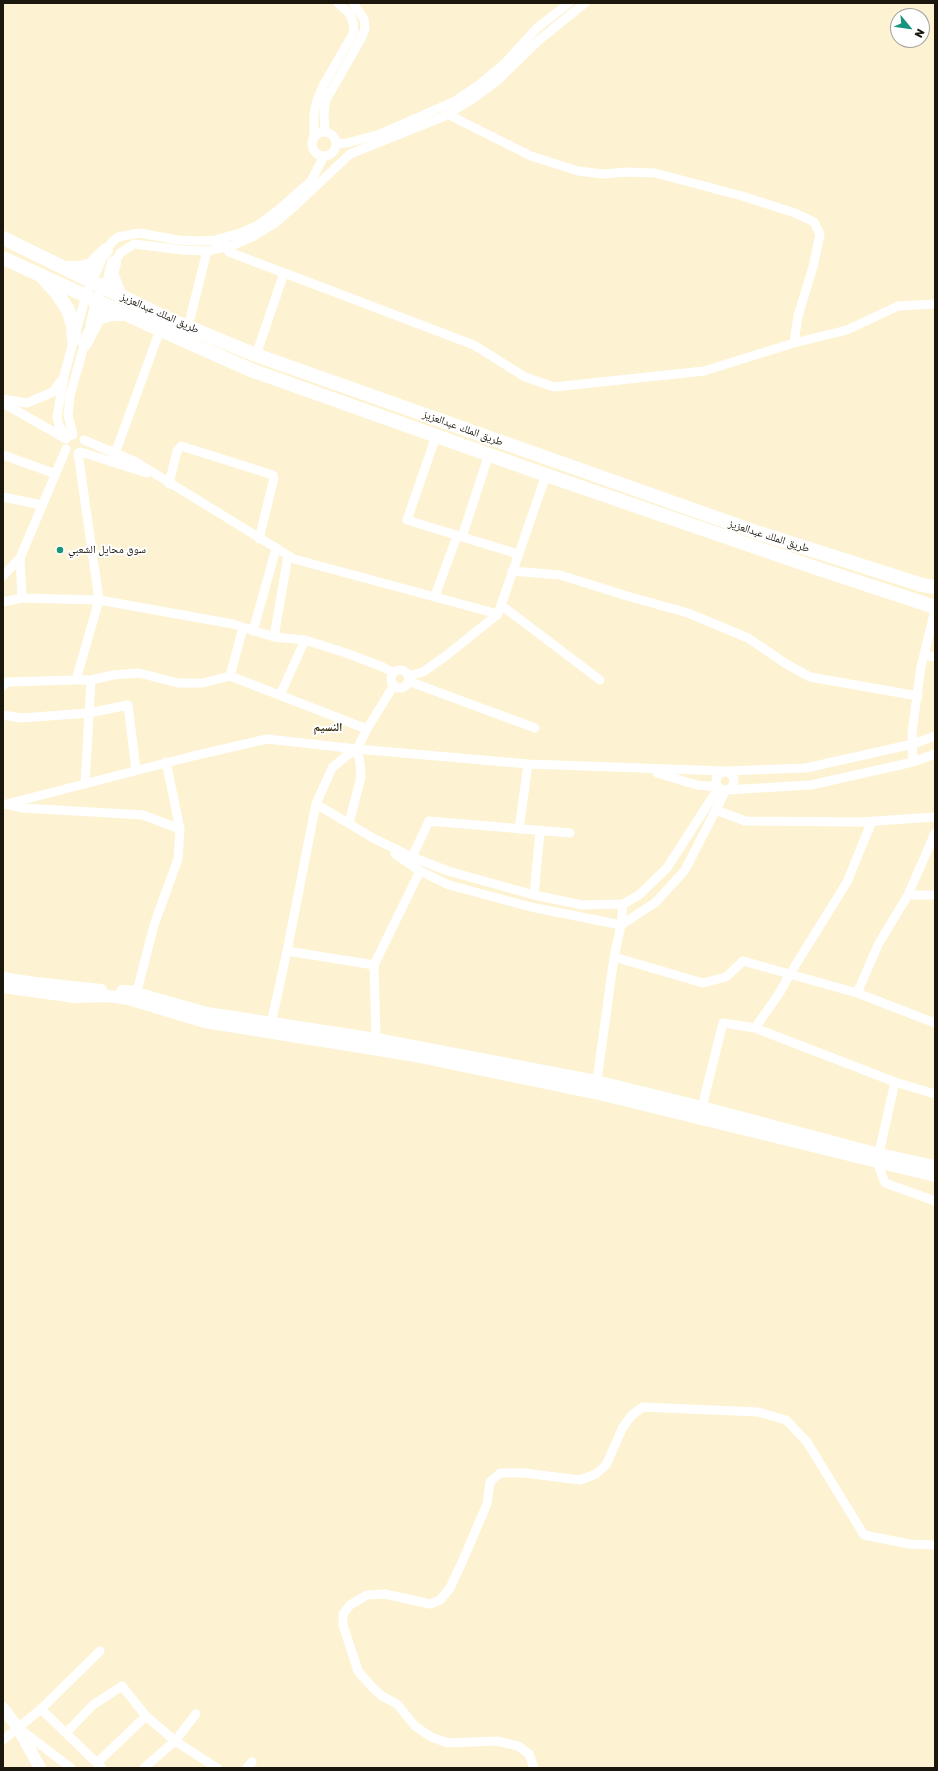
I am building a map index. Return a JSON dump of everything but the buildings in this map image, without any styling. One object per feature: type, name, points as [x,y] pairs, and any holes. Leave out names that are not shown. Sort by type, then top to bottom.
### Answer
[{"type":"main road","name":"طريق الملك عبدالعزيز","points":[[3,238],[97,283],[120,296],[188,327],[256,355],[756,532],[922,586],[935,587]]},
{"type":"main road","points":[[66,268],[80,268],[91,265],[106,250]]},
{"type":"main road","name":"طريق الملك عبدالعزيز","points":[[3,258],[251,370],[546,475],[935,608]]},
{"type":"main road","points":[[114,263],[111,274],[120,296]]},
{"type":"main road","points":[[41,275],[57,292],[68,310],[79,341],[98,318],[110,314],[127,315]]},
{"type":"street","points":[[328,155],[316,153],[312,146],[314,138],[314,113],[317,100],[323,86],[354,32],[354,23],[350,14],[338,3]]},
{"type":"street","points":[[325,132],[324,112],[326,100],[362,37],[365,28],[364,19],[353,3]]},
{"type":"street","points":[[4,573],[20,558],[66,449],[69,437],[68,415],[70,396],[79,341],[106,250],[118,237],[139,233],[178,240],[200,241],[240,233],[258,225],[277,211],[311,181],[336,144],[348,143],[380,134],[455,101],[484,81],[504,64],[537,28],[569,3]]},
{"type":"street","points":[[97,283],[114,263],[120,253],[134,244],[182,250],[207,251],[225,247],[254,236],[275,223],[317,186],[341,161],[350,154],[447,114],[471,100],[497,81],[538,41],[585,3]]},
{"type":"street","points":[[447,114],[531,156],[578,172],[603,174],[626,172],[655,173],[750,198],[795,213],[814,222],[820,234],[813,267],[798,316],[794,343]]},
{"type":"street","points":[[314,138],[320,133],[325,132],[334,136],[336,144]]},
{"type":"street","points":[[317,186],[328,155]]},
{"type":"street","points":[[221,238],[229,252],[474,344],[524,378],[554,387],[704,370],[794,343],[847,330],[898,306],[935,304]]},
{"type":"street","points":[[188,327],[207,251]]},
{"type":"street","points":[[256,355],[284,273]]},
{"type":"street","points":[[113,458],[160,330]]},
{"type":"street","points":[[3,400],[27,403],[53,392],[64,376],[79,341]]},
{"type":"street","points":[[64,376],[57,417],[59,425],[69,437]]},
{"type":"street","points":[[3,403],[69,437],[80,436],[113,458],[156,476],[294,559],[435,596],[499,609],[600,680]]},
{"type":"street","points":[[436,436],[407,520],[518,554]]},
{"type":"street","points":[[76,680],[98,600],[80,452],[84,446],[84,440]]},
{"type":"street","points":[[169,484],[177,451],[181,446],[273,475],[274,478],[259,539]]},
{"type":"street","points":[[66,449],[72,454],[80,452],[113,458]]},
{"type":"street","points":[[435,596],[489,454]]},
{"type":"street","points":[[3,455],[56,474]]},
{"type":"street","points":[[408,678],[423,672],[447,655],[499,609],[546,475]]},
{"type":"street","points":[[3,497],[42,505]]},
{"type":"street","points":[[253,631],[276,549]]},
{"type":"street","points":[[274,637],[288,556]]},
{"type":"street","points":[[20,558],[22,598]]},
{"type":"street","points":[[512,571],[560,575],[688,613],[748,638],[788,666],[810,678],[918,696]]},
{"type":"street","points":[[3,602],[22,598],[98,600],[233,624],[274,637],[304,640],[346,653],[383,667],[393,673]]},
{"type":"street","points":[[913,762],[912,732],[921,668],[935,608]]},
{"type":"street","points":[[230,676],[243,628]]},
{"type":"street","points":[[280,694],[304,640]]},
{"type":"street","points":[[924,655],[935,657]]},
{"type":"street","points":[[393,673],[401,670],[405,672],[408,678],[535,728]]},
{"type":"street","points":[[3,686],[7,682],[91,680],[113,675],[139,673],[178,683],[203,683],[230,676],[280,694],[367,729]]},
{"type":"street","points":[[393,673],[391,679],[394,685],[401,687],[406,685],[408,678]]},
{"type":"street","points":[[85,784],[91,680]]},
{"type":"street","points":[[271,1024],[287,952],[316,804],[332,768],[357,749],[367,729],[394,685]]},
{"type":"street","points":[[3,715],[21,718],[89,713],[128,705],[136,770]]},
{"type":"street","points":[[5,804],[166,762],[267,740],[528,764],[726,771],[806,768],[912,744],[935,736]]},
{"type":"street","points":[[349,823],[361,777],[357,749]]},
{"type":"street","points":[[646,769],[697,785],[722,789],[811,785],[913,762],[935,754]]},
{"type":"street","points":[[135,998],[154,924],[178,859],[180,828],[166,762]]},
{"type":"street","points":[[519,829],[528,764]]},
{"type":"street","points":[[316,804],[373,838],[420,871],[448,885],[524,905],[621,925],[656,902],[685,870],[716,810],[722,789],[716,779],[721,772],[726,771]]},
{"type":"street","points":[[373,838],[412,857],[448,871],[534,895],[582,905],[623,904],[639,895],[667,868],[722,789],[731,788],[734,780],[733,776],[726,771]]},
{"type":"street","points":[[5,804],[23,808],[143,815],[180,828]]},
{"type":"street","points":[[716,810],[744,822],[872,821],[935,817]]},
{"type":"street","points":[[412,857],[429,821],[570,833]]},
{"type":"street","points":[[755,1028],[780,992],[847,882],[872,821]]},
{"type":"street","points":[[534,895],[540,831]]},
{"type":"street","points":[[857,993],[879,943],[908,895],[935,833]]},
{"type":"street","points":[[376,1039],[374,965],[420,871]]},
{"type":"street","points":[[908,895],[935,895]]},
{"type":"street","points":[[596,1087],[623,904]]},
{"type":"street","points":[[287,952],[374,965]]},
{"type":"street","points":[[614,957],[703,983],[726,977],[743,961],[857,993],[935,1023]]},
{"type":"street","points":[[3,978],[135,998],[207,1013],[271,1024],[376,1039],[596,1087],[878,1158],[935,1166]]},
{"type":"street","points":[[3,987],[75,998],[108,996],[135,998],[205,1022],[416,1056],[702,1107],[935,1176]]},
{"type":"street","points":[[702,1107],[723,1023],[755,1028],[895,1082],[935,1094]]},
{"type":"street","points":[[895,1082],[878,1158],[885,1183],[935,1201]]},
{"type":"street","points":[[534,1768],[529,1754],[518,1746],[497,1741],[448,1744],[431,1737],[415,1726],[397,1704],[382,1696],[358,1671],[343,1625],[343,1614],[350,1605],[367,1595],[385,1594],[430,1604],[440,1600],[450,1588],[487,1504],[490,1482],[500,1473],[524,1473],[580,1480],[596,1474],[606,1464],[623,1426],[632,1415],[643,1407],[758,1412],[786,1420],[807,1442],[864,1535],[909,1544],[935,1545]]},
{"type":"street","points":[[3,1740],[41,1709],[100,1651]]},
{"type":"street","points":[[66,1733],[93,1705],[122,1686],[146,1716],[174,1741],[217,1768]]},
{"type":"street","points":[[3,1708],[18,1728],[40,1768]]},
{"type":"street","points":[[41,1709],[99,1766],[146,1716]]},
{"type":"street","points":[[144,1768],[174,1741],[196,1714]]},
{"type":"street","points":[[18,1728],[71,1768]]},
{"type":"place","name":"سوق محايل الشعبي","points":[[60,550]]},
{"type":"district","name":"النسيم","points":[[328,727]]}]
